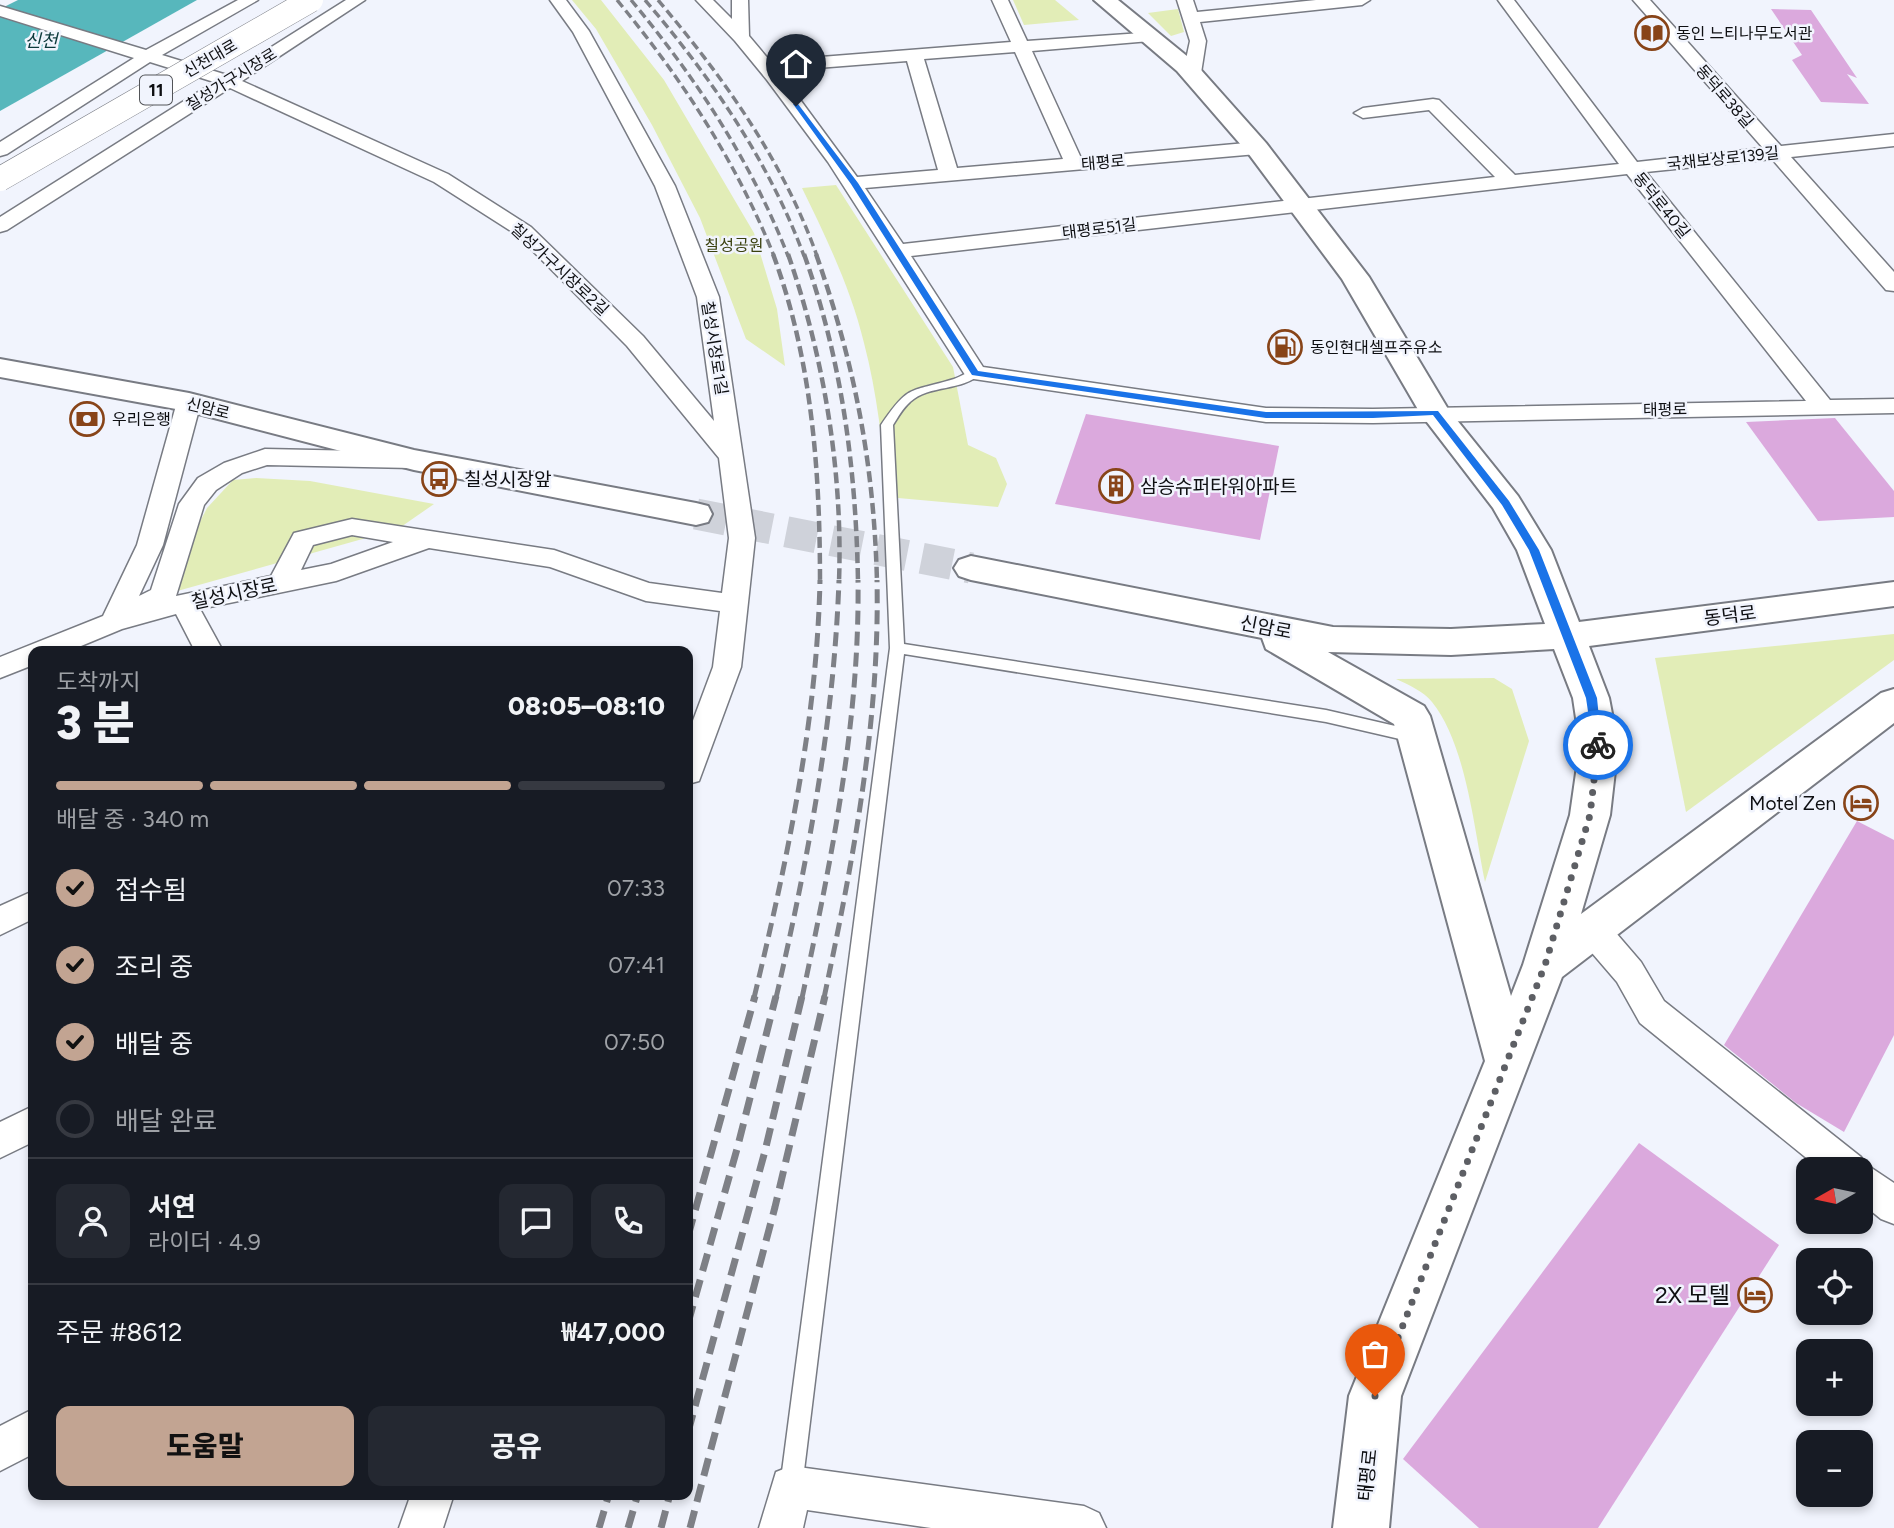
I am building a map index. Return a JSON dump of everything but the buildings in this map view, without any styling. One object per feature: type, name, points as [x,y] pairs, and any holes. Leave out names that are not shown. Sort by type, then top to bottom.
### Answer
[{"type":"main road","name":"신천대로","points":[[0,159],[280,0]]},
{"type":"main road","name":"신천대로","points":[[0,178],[311,0]]},
{"type":"main road","name":"태평로","points":[[1105,0],[1192,73],[1257,148],[1355,277],[1435,412],[1506,503],[1534,550],[1591,698],[1598,745],[1590,815],[1545,965],[1375,1396],[1361,1528]]},
{"type":"main road","name":"신암로","points":[[0,368],[189,402],[414,460],[696,514]]},
{"type":"main road","name":"신암로","points":[[971,568],[1333,640],[1451,642],[1566,636]]},
{"type":"main road","name":"동덕로","points":[[1566,636],[1894,594]]},
{"type":"main road","points":[[1250,624],[1411,716],[1507,1060]]},
{"type":"main road","points":[[1545,965],[1894,703]]},
{"type":"street","points":[[0,150],[148,56],[250,0]]},
{"type":"street","name":"칠성가구시장로","points":[[0,226],[357,0]]},
{"type":"street","name":"칠성시장로1길","points":[[558,0],[581,31],[665,186],[708,297],[742,538],[727,667],[693,759]]},
{"type":"street","points":[[704,0],[767,67],[854,183],[975,373]]},
{"type":"street","points":[[740,0],[741,37]]},
{"type":"street","points":[[1000,0],[1074,164]]},
{"type":"street","points":[[1185,0],[1198,41],[1192,73]]},
{"type":"street","points":[[1192,18],[1362,0]]},
{"type":"street","name":"동덕로40길","points":[[1506,0],[1633,168],[1823,407]]},
{"type":"street","name":"동덕로38길","points":[[1641,0],[1774,153],[1894,285]]},
{"type":"street","name":"칠성가구시장로2길","points":[[0,11],[228,81],[441,178],[524,231],[635,341],[733,460]]},
{"type":"street","points":[[767,67],[1150,36]]},
{"type":"street","points":[[914,55],[949,175]]},
{"type":"street","points":[[1363,113],[1433,104],[1510,181]]},
{"type":"street","name":"국채보상로139길","points":[[1299,204],[1894,140]]},
{"type":"street","name":"태평로","points":[[854,183],[1257,148]]},
{"type":"street","name":"태평로51길","points":[[899,251],[1299,204]]},
{"type":"street","name":"태평로","points":[[975,373],[1266,415],[1373,416],[1435,412],[1894,406]]},
{"type":"street","points":[[113,622],[150,545],[189,402]]},
{"type":"street","name":"신암로","points":[[113,622],[163,595],[192,503],[207,484],[233,468],[265,457],[414,460]]},
{"type":"street","points":[[281,583],[303,539],[352,527],[554,559],[646,592],[734,604]]},
{"type":"street","name":"칠성시장로","points":[[54,646],[113,622],[183,603],[336,572],[429,539]]},
{"type":"street","points":[[183,603],[206,646]]},
{"type":"street","points":[[0,668],[28,656]]},
{"type":"street","points":[[0,920],[28,906]]},
{"type":"street","points":[[1592,929],[1629,972],[1652,1012],[1833,1157]]},
{"type":"street","points":[[0,1141],[28,1126]]},
{"type":"street","points":[[1873,1189],[1894,1206]]},
{"type":"street","points":[[0,1450],[28,1433]]},
{"type":"street","points":[[781,1528],[791,1487],[1084,1528]]},
{"type":"street","points":[[421,1528],[431,1500]]},
{"type":"lane","points":[[791,1487],[897,648],[887,425],[906,398],[930,387],[968,379],[975,373]]},
{"type":"lane","points":[[897,648],[1326,716],[1417,737]]},
{"type":"green space","name":"칠성공원","points":[[572,0],[601,0],[664,80],[754,233],[777,309],[785,366],[746,339],[700,218],[652,125],[596,29]]},
{"type":"green space","points":[[1013,0],[1055,0],[1079,20],[1024,25]]},
{"type":"green space","points":[[1178,9],[1184,32],[1171,36],[1148,13]]},
{"type":"green space","points":[[836,185],[953,367],[968,445],[996,458],[1007,484],[998,507],[887,497],[876,400],[859,323],[837,264],[802,188]]},
{"type":"green space","points":[[256,478],[310,481],[434,504],[398,529],[163,595],[207,508],[233,480]]},
{"type":"green space","points":[[1894,634],[1894,660],[1686,812],[1655,658]]},
{"type":"green space","points":[[1494,678],[1512,689],[1529,741],[1485,882],[1467,788],[1453,740],[1432,702],[1396,679]]},
{"type":"water","name":"신천","points":[[18,0],[197,0],[0,111],[0,9]]},
{"type":"tunnel","points":[[696,514],[971,568]]},
{"type":"railway","points":[[617,0],[664,60],[706,122],[743,187],[774,256]]},
{"type":"railway","points":[[631,0],[678,60],[720,122],[757,187],[788,256]]},
{"type":"railway","points":[[645,0],[715,89],[736,121],[774,187],[804,256]]},
{"type":"railway","points":[[658,0],[728,90],[769,153],[787,186],[817,256]]},
{"type":"railway","points":[[773,254],[797,334],[811,416],[818,499],[820,581]]},
{"type":"railway","points":[[788,254],[812,333],[828,415],[838,499],[839,580]]},
{"type":"railway","points":[[804,254],[828,334],[845,415],[854,498],[858,581]]},
{"type":"railway","points":[[816,254],[842,335],[860,415],[872,497],[877,582]]},
{"type":"railway","points":[[776,998],[818,790],[832,685],[839,580]]},
{"type":"railway","points":[[754,998],[778,895],[798,790],[813,686],[820,581]]},
{"type":"railway","points":[[802,998],[833,842],[849,738],[858,581]]},
{"type":"railway","points":[[824,998],[845,895],[869,738],[877,633],[877,582]]},
{"type":"railway","points":[[693,1218],[755,996]]},
{"type":"railway","points":[[693,1305],[776,996]]},
{"type":"railway","points":[[693,1414],[765,1151],[802,996]]},
{"type":"railway","points":[[690,1528],[775,1207],[825,996]]},
{"type":"railway","points":[[599,1528],[607,1500]]},
{"type":"railway","points":[[628,1528],[636,1500]]},
{"type":"railway","points":[[661,1528],[668,1500]]},
{"type":"way so far","points":[[1375,1396],[1545,965],[1590,815],[1598,745]]},
{"type":"place","name":"동인 느티나무도서관","points":[[1652,33]]},
{"type":"place","name":"동인현대셀프주유소","points":[[1285,347]]},
{"type":"place","name":"우리은행","points":[[87,419]]},
{"type":"place","name":"칠성시장앞","points":[[439,479]]},
{"type":"place","name":"삼승슈퍼타워아파트","points":[[1116,486]]},
{"type":"place","name":"Motel Zen","points":[[1861,803]]},
{"type":"place","name":"2X 모텔","points":[[1755,1295]]},
{"type":"route","points":[[796,106],[854,183],[975,373],[1266,415],[1373,416],[1435,412],[1506,503],[1534,550],[1591,698],[1598,745]]}]
